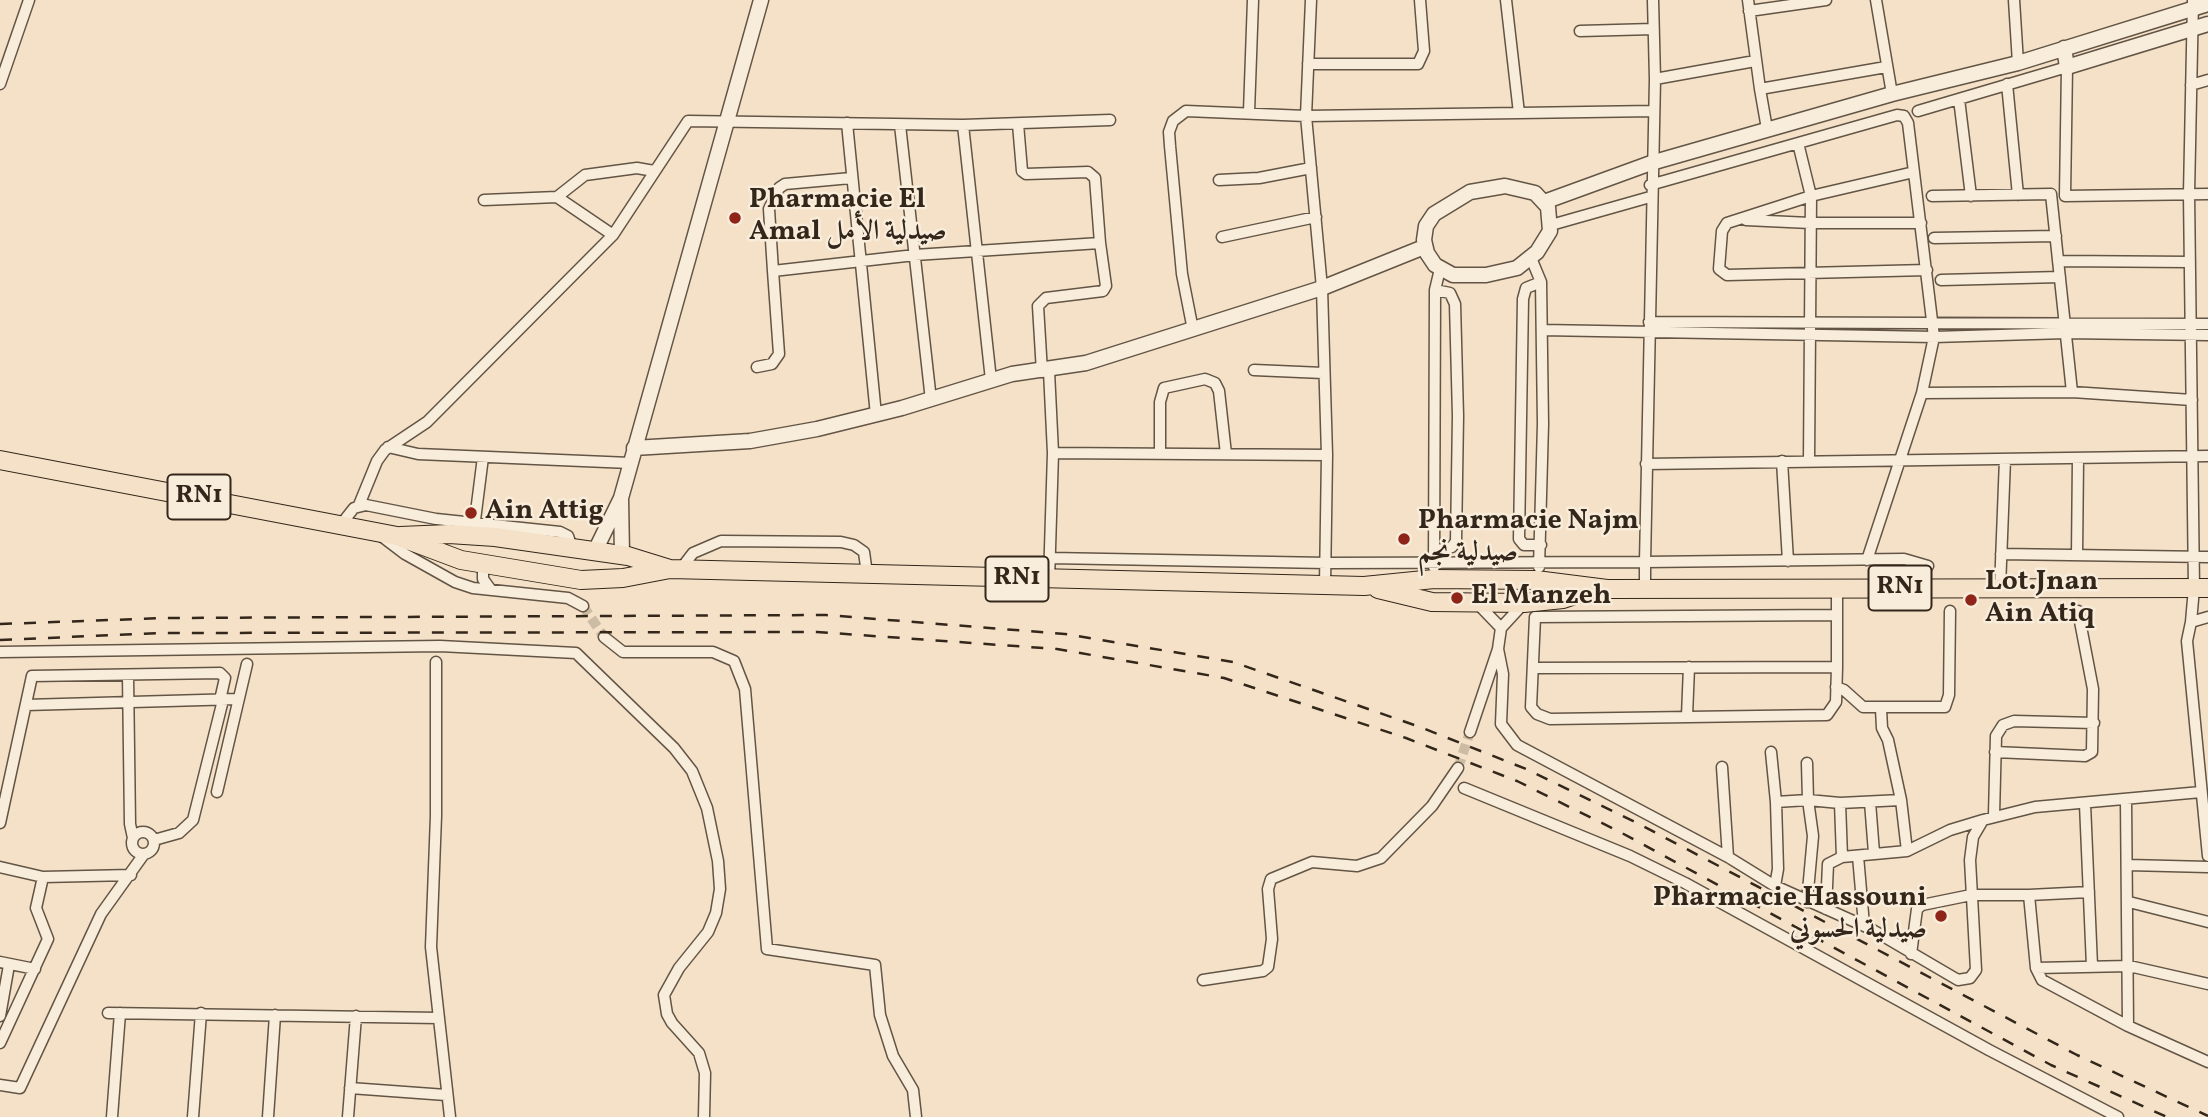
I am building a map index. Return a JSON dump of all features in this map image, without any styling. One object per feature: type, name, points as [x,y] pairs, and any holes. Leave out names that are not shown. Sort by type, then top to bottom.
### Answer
[{"type":"main road","name":"RN1","points":[[0,460],[340,527],[397,536],[475,528],[572,548],[622,555],[675,570]]},
{"type":"main road","points":[[475,528],[464,546],[476,564]]},
{"type":"main road","name":"RN1","points":[[397,536],[440,555],[476,564],[594,581],[675,570],[1325,585],[1364,586],[1432,602],[1477,603],[1524,603],[1563,599],[1592,589]]},
{"type":"main road","points":[[594,581],[605,571],[605,559],[597,552]]},
{"type":"main road","name":"RN1","points":[[1364,586],[1434,571],[1538,571],[1592,589],[2201,588]]},
{"type":"main road","points":[[1432,602],[1429,589],[1434,571]]},
{"type":"main road","points":[[1524,603],[1536,592],[1538,571]]},
{"type":"street","points":[[0,84],[29,0]]},
{"type":"street","points":[[597,552],[621,498],[761,0]]},
{"type":"street","points":[[1249,112],[1253,0]]},
{"type":"street","points":[[1311,0],[1306,116],[1322,288],[1327,455],[1325,585]]},
{"type":"street","points":[[1308,64],[1418,64],[1424,51],[1420,0]]},
{"type":"street","points":[[1506,0],[1519,113]]},
{"type":"street","points":[[1645,589],[1650,191],[1654,111],[1653,0]]},
{"type":"street","points":[[1767,129],[1749,6],[1826,0]]},
{"type":"street","points":[[1876,0],[1892,94]]},
{"type":"street","points":[[2014,0],[2018,63]]},
{"type":"street","points":[[1544,202],[1651,163],[1892,94],[2018,63],[2193,4],[2208,4]]},
{"type":"street","points":[[2193,4],[2189,194],[2193,556],[2201,588],[2188,642],[2194,714],[2203,772],[2202,792],[2208,851]]},
{"type":"street","points":[[1917,111],[2208,24]]},
{"type":"street","points":[[1580,31],[1653,29]]},
{"type":"street","points":[[2064,48],[2067,67],[2065,196],[2208,194]]},
{"type":"street","points":[[1654,79],[1755,61]]},
{"type":"street","points":[[1760,89],[1886,67]]},
{"type":"street","points":[[2191,85],[2208,79]]},
{"type":"street","points":[[2007,84],[2018,195]]},
{"type":"street","points":[[1959,99],[1971,196]]},
{"type":"street","points":[[1193,330],[1182,274],[1169,132],[1173,121],[1186,111],[1306,116],[1654,111]]},
{"type":"street","points":[[1551,225],[1798,143],[1897,115],[1904,116],[1908,122],[1934,337],[1922,393],[1867,560]]},
{"type":"street","points":[[340,527],[359,505],[377,461],[388,447],[427,422],[612,235],[688,121],[963,125],[1110,120]]},
{"type":"street","points":[[847,123],[876,415]]},
{"type":"street","points":[[1018,124],[1022,170],[1026,173],[1087,172],[1095,178],[1106,286],[1103,290],[1046,298],[1038,306],[1053,453],[1049,580]]},
{"type":"street","points":[[900,125],[931,400]]},
{"type":"street","points":[[963,125],[991,380]]},
{"type":"street","points":[[1798,143],[1811,196],[1809,460]]},
{"type":"street","points":[[484,200],[558,197],[585,175],[637,167],[654,172]]},
{"type":"street","points":[[1219,180],[1259,177],[1311,168]]},
{"type":"street","points":[[1914,172],[1811,196],[1727,223],[1722,231],[1719,269],[1727,275],[1927,270]]},
{"type":"street","points":[[757,367],[772,364],[779,354],[769,209],[773,194],[785,184],[852,178]]},
{"type":"street","points":[[1505,186],[1528,190],[1544,202],[1551,225],[1542,246],[1531,258],[1517,268],[1486,275],[1453,275],[1430,260],[1424,247],[1424,233],[1434,214],[1470,192],[1505,186]]},
{"type":"street","points":[[1933,196],[2051,194],[2072,392]]},
{"type":"street","points":[[558,197],[612,235]]},
{"type":"street","points":[[1222,237],[1316,217]]},
{"type":"street","points":[[1739,219],[1810,223],[1921,223]]},
{"type":"street","points":[[1934,238],[2056,236]]},
{"type":"street","points":[[773,271],[915,255],[1100,243]]},
{"type":"street","points":[[388,447],[418,454],[483,457],[632,456],[750,441],[876,415],[991,380],[1019,373],[1046,371],[1119,353],[1322,288],[1424,247]]},
{"type":"street","points":[[1531,258],[1541,282],[1543,424],[1541,545],[1538,571],[1645,562],[1904,559],[1928,566]]},
{"type":"street","points":[[2058,261],[2190,262]]},
{"type":"street","points":[[1050,558],[1327,563],[1434,571],[1437,416],[1435,290],[1440,269]]},
{"type":"street","points":[[1941,280],[2060,277]]},
{"type":"street","points":[[1541,282],[1530,285],[1524,292],[1519,539],[1524,545],[1541,545]]},
{"type":"street","points":[[1434,551],[1452,547],[1456,538],[1458,416],[1455,304],[1450,293],[1435,290]]},
{"type":"street","points":[[1542,330],[1808,323],[2191,329],[2208,324]]},
{"type":"street","points":[[1648,328],[1808,336],[1934,337],[2065,328]]},
{"type":"street","points":[[2191,329],[2208,335]]},
{"type":"street","points":[[1254,370],[1323,373]]},
{"type":"street","points":[[1160,454],[1160,402],[1164,388],[1205,379],[1215,383],[1219,391],[1226,454]]},
{"type":"street","points":[[1922,393],[2072,392],[2192,400]]},
{"type":"street","points":[[1437,416],[1458,416]]},
{"type":"street","points":[[1522,424],[1543,424]]},
{"type":"street","points":[[1053,453],[1327,455]]},
{"type":"street","points":[[1646,464],[1902,458],[2078,459],[2208,456]]},
{"type":"street","points":[[359,505],[475,528],[483,457]]},
{"type":"street","points":[[2000,588],[2005,459]]},
{"type":"street","points":[[2077,555],[2078,459]]},
{"type":"street","points":[[1782,461],[1787,561]]},
{"type":"street","points":[[621,498],[622,555]]},
{"type":"street","points":[[378,533],[405,554],[455,582],[491,590],[568,598],[583,606]]},
{"type":"street","points":[[675,570],[693,554],[721,541],[841,542],[854,545],[864,552],[867,574]]},
{"type":"street","points":[[2001,554],[2208,557]]},
{"type":"street","points":[[476,564],[491,590]]},
{"type":"street","points":[[1837,615],[1535,617],[1531,707],[1546,719],[1823,716],[1834,707],[1838,588]]},
{"type":"street","points":[[1477,603],[1501,628]]},
{"type":"street","points":[[1470,732],[1498,649],[1501,628],[1524,603]]},
{"type":"street","points":[[1836,687],[1848,693],[1863,707],[1942,707],[1947,704],[1950,611]]},
{"type":"street","points":[[1995,752],[2088,756],[2094,750],[2093,689],[2078,611]]},
{"type":"street","points":[[2191,622],[2208,617]]},
{"type":"street","points":[[604,637],[623,652],[713,652],[734,662],[745,689],[767,949],[874,965],[880,1016],[893,1056],[913,1090],[916,1117]]},
{"type":"street","points":[[0,652],[440,646],[576,653],[674,748],[692,771],[708,808],[718,861],[720,889],[716,913],[708,932],[679,968],[664,995],[667,1014],[672,1023],[699,1053],[705,1073],[704,1117]]},
{"type":"street","points":[[1498,649],[1503,674],[1502,724],[1517,745],[1775,886],[1864,925],[1953,979],[1966,980],[1973,975],[1973,837],[1988,818],[1998,731],[2009,722],[2094,723]]},
{"type":"street","points":[[436,662],[436,816],[430,928],[450,1117]]},
{"type":"street","points":[[217,792],[247,664]]},
{"type":"street","points":[[1688,716],[1689,667]]},
{"type":"street","points":[[1533,668],[1837,667]]},
{"type":"street","points":[[0,823],[32,676],[220,673],[225,678],[221,700],[193,820],[179,833],[154,840]]},
{"type":"street","points":[[128,676],[130,824],[134,849],[144,854]]},
{"type":"street","points":[[26,705],[238,699]]},
{"type":"street","points":[[1881,709],[1882,728],[1888,740],[1901,800],[1907,851]]},
{"type":"street","points":[[2194,714],[2208,715]]},
{"type":"street","points":[[1771,752],[1778,869],[1775,886]]},
{"type":"street","points":[[1807,763],[1813,836],[1807,902]]},
{"type":"street","points":[[1722,767],[1728,858]]},
{"type":"street","points":[[1203,980],[1262,971],[1268,967],[1272,939],[1268,889],[1271,879],[1293,867],[1312,862],[1357,866],[1381,858],[1432,806],[1458,768]]},
{"type":"street","points":[[1464,788],[1630,856],[1685,883],[1989,1050],[2118,1117]]},
{"type":"street","points":[[1826,909],[1828,864],[1842,857],[1907,851],[1950,830],[2035,807],[2126,801],[2202,792]]},
{"type":"street","points":[[1776,802],[1901,800]]},
{"type":"street","points":[[2126,801],[2129,902],[2128,1026]]},
{"type":"street","points":[[1870,802],[1874,853]]},
{"type":"street","points":[[1840,803],[1842,857]]},
{"type":"street","points":[[2085,804],[2092,966]]},
{"type":"street","points":[[0,1085],[20,1088],[101,914],[144,854],[153,848],[154,840],[147,832],[139,832],[134,838]]},
{"type":"street","points":[[1858,856],[1864,925]]},
{"type":"street","points":[[2128,865],[2208,867]]},
{"type":"street","points":[[0,867],[43,877],[131,875]]},
{"type":"street","points":[[0,1043],[48,939],[36,908],[43,877]]},
{"type":"street","points":[[1911,954],[1919,907],[1972,895],[2089,892]]},
{"type":"street","points":[[2029,895],[2036,968],[2049,985],[2128,1026],[2208,1062]]},
{"type":"street","points":[[2129,902],[2208,922]]},
{"type":"street","points":[[0,1016],[4,963],[35,969]]},
{"type":"street","points":[[2036,968],[2129,966],[2208,984]]},
{"type":"street","points":[[112,1117],[114,1013],[439,1018]]},
{"type":"street","points":[[193,1117],[201,1013]]},
{"type":"street","points":[[268,1117],[275,1015]]},
{"type":"street","points":[[348,1117],[356,1016]]},
{"type":"street","points":[[351,1088],[446,1095]]},
{"type":"tunnel","points":[[583,606],[604,637]]},
{"type":"tunnel","points":[[1458,768],[1470,732]]},
{"type":"railway","points":[[0,624],[165,618],[826,615],[1065,634],[1233,662],[1420,727],[1526,769],[1641,825],[2077,1055],[2208,1116]]},
{"type":"railway","points":[[0,640],[160,633],[817,632],[1057,649],[1224,678],[1406,738],[1517,781],[1620,832],[2051,1065],[2167,1117]]},
{"type":"place","name":"Pharmacie El Amal صيدلية الأمل","points":[[735,218]]},
{"type":"place","name":"Ain Attig","points":[[471,513]]},
{"type":"place","name":"Pharmacie Najm صيدلية نجم","points":[[1404,539]]},
{"type":"place","name":"El Manzeh","points":[[1457,598]]},
{"type":"place","name":"Lot.Jnan Ain Atiq","points":[[1971,600]]},
{"type":"place","name":"Pharmacie Hassouni صيدلية الحسوني","points":[[1941,916]]}]
